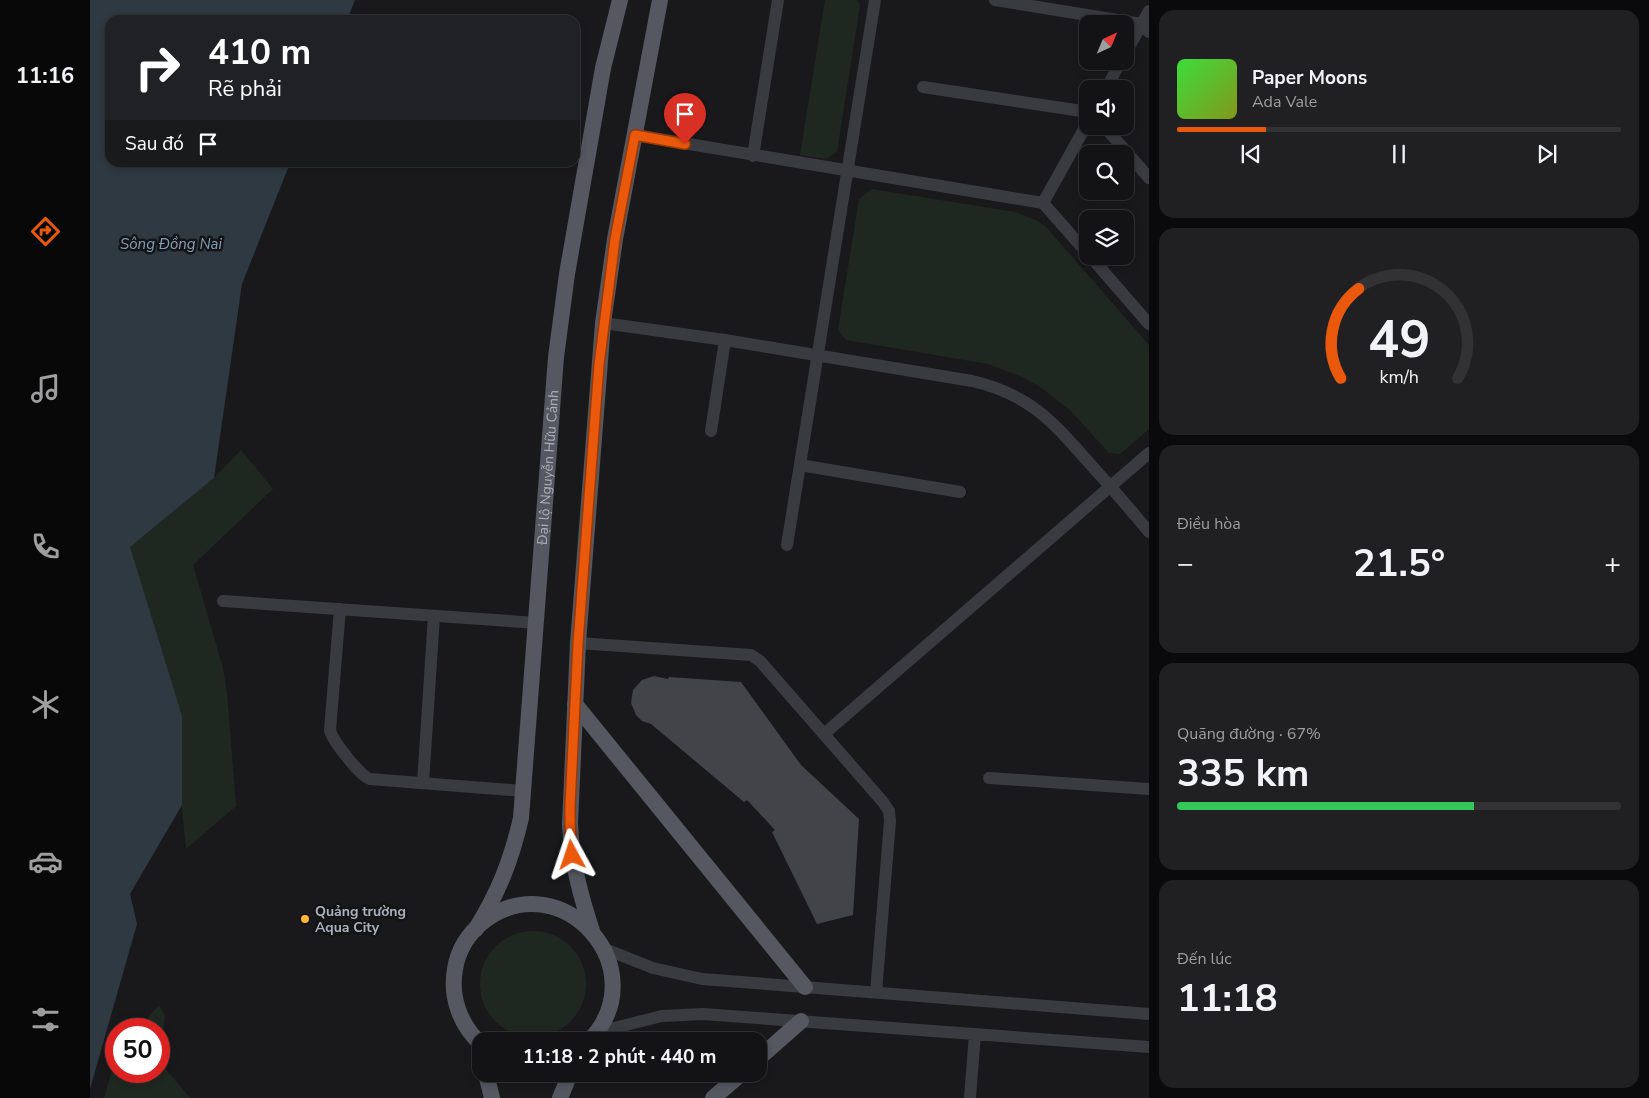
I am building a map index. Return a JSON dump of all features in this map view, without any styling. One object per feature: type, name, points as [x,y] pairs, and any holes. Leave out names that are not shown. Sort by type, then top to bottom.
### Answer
[{"type":"main road","name":"Đại lộ Nguyễn Hữu Cảnh","points":[[472,1034],[463,1022],[457,1009],[453,981],[455,966],[460,953],[492,902],[509,864],[521,818],[556,357],[566,283],[603,68],[620,0]]},
{"type":"main road","points":[[592,931],[578,886],[571,844],[570,806],[578,643],[603,322],[615,239],[660,0]]},
{"type":"main road","points":[[575,704],[805,987]]},
{"type":"main road","points":[[476,929],[499,912],[513,907],[534,904],[556,908],[582,921],[605,949],[612,970],[613,992],[608,1013],[596,1032]]},
{"type":"main road","points":[[767,1051],[802,1021]]},
{"type":"main road","points":[[488,1082],[492,1098]]},
{"type":"main road","points":[[560,1098],[567,1082]]},
{"type":"main road","points":[[713,1098],[732,1082]]},
{"type":"street","points":[[753,156],[778,0]]},
{"type":"street","points":[[787,546],[875,0]]},
{"type":"street","points":[[994,0],[1145,28]]},
{"type":"street","points":[[1134,42],[1145,28],[1149,11]]},
{"type":"street","points":[[923,87],[1079,111]]},
{"type":"street","points":[[635,135],[1043,203],[1079,244]]},
{"type":"street","points":[[1043,203],[1081,135]]},
{"type":"street","points":[[1112,135],[1149,178]]},
{"type":"street","points":[[1098,265],[1149,324]]},
{"type":"street","points":[[603,322],[972,381],[1006,391],[1052,421],[1149,532]]},
{"type":"street","points":[[711,431],[725,340]]},
{"type":"street","points":[[824,734],[1149,453]]},
{"type":"street","points":[[800,465],[960,492]]},
{"type":"street","points":[[223,601],[537,623]]},
{"type":"street","points":[[340,610],[331,734],[366,778],[524,791]]},
{"type":"street","points":[[423,783],[434,616]]},
{"type":"street","points":[[578,643],[751,655],[760,661],[883,802],[890,816],[876,992]]},
{"type":"street","points":[[990,778],[1149,789]]},
{"type":"street","points":[[605,949],[653,968],[702,979],[1149,1014]]},
{"type":"street","points":[[607,1032],[638,1021],[684,1014],[1149,1047]]},
{"type":"street","points":[[970,1098],[975,1034]]},
{"type":"shaded area","points":[[825,0],[857,0],[860,5],[837,152],[826,159],[800,155]]},
{"type":"shaded area","points":[[872,189],[1015,212],[1038,221],[1047,228],[1149,345],[1149,429],[1120,454],[1109,453],[1070,410],[1040,387],[1023,377],[988,364],[846,340],[838,330],[859,199]]},
{"type":"shaded area","points":[[241,450],[273,489],[193,565],[223,668],[227,693],[236,806],[186,849],[181,798],[130,547],[214,478]]},
{"type":"shaded area","points":[[523,932],[543,932],[562,940],[577,955],[585,974],[585,994],[582,1004],[570,1021],[555,1032],[511,1032],[504,1028],[489,1013],[481,994],[481,974],[489,955],[504,940]]},
{"type":"shaded area","points":[[159,1005],[165,1016],[165,1018],[148,1018]]},
{"type":"shaded area","points":[[170,1074],[190,1098],[104,1098],[108,1083],[170,1083]]},
{"type":"water","name":"Sông Đồng Nai","points":[[90,0],[355,0],[349,15],[105,15],[105,167],[288,167],[242,284],[214,478],[130,547],[182,716],[182,805],[130,894],[137,924],[110,1018],[105,1018],[105,1036],[90,1089]]},
{"type":"building","points":[[654,676],[668,679],[669,677],[741,682],[801,765],[859,819],[853,915],[817,924],[772,832],[775,830],[747,800],[744,802],[651,724],[642,721],[636,715],[631,703],[633,690],[642,680]]},
{"type":"place","name":"Quảng trường Aqua City","points":[[305,919]]},
{"type":"route","points":[[572,855],[570,806],[578,643],[599,365],[615,239],[635,135],[685,144]]}]
